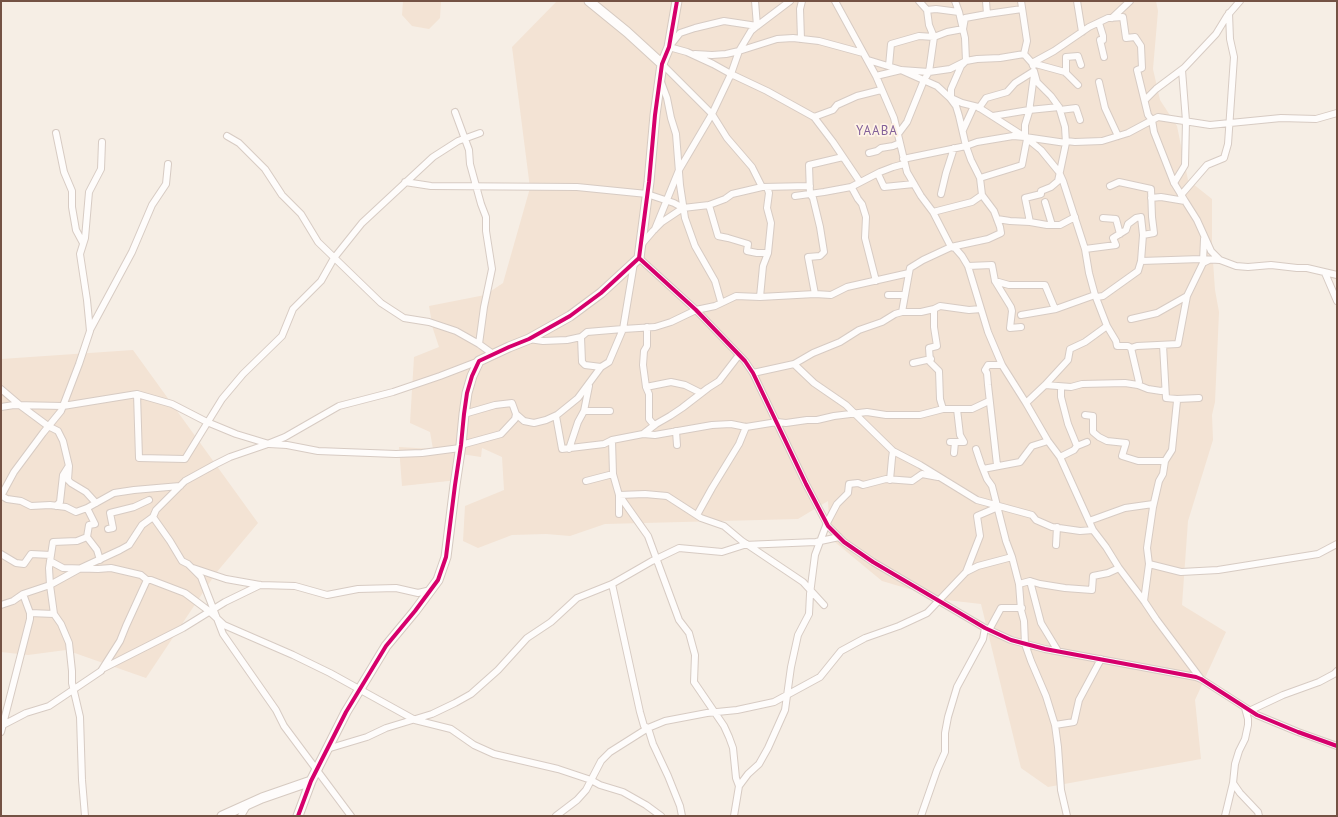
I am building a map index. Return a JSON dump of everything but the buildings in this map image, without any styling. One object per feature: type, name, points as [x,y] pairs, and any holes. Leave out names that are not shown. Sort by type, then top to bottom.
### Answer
[{"type":"street","points":[[589,1],[627,32],[662,64],[712,114],[727,138],[752,167],[769,193],[767,208],[771,223],[768,253],[763,266],[760,297]]},
{"type":"street","points":[[464,414],[495,404],[512,403],[516,414],[524,421],[534,423],[546,420],[556,416],[572,404],[601,367],[609,362],[623,329],[636,259],[641,245],[662,64],[669,47],[677,1]]},
{"type":"street","points":[[755,1],[757,26]]},
{"type":"street","points":[[655,229],[679,170],[712,114],[740,51],[751,31],[790,1]]},
{"type":"street","points":[[801,39],[800,9],[802,1]]},
{"type":"street","points":[[835,1],[868,60],[894,118],[903,162],[907,172],[933,212],[951,247],[955,248],[968,266],[988,332],[1002,365],[1048,442],[1060,457],[1093,530],[1119,568],[1201,679]]},
{"type":"street","points":[[898,134],[907,122],[924,80],[929,72],[934,37],[929,25],[927,10],[919,1]]},
{"type":"street","points":[[934,9],[937,1]]},
{"type":"street","points":[[902,312],[910,268],[951,247],[988,239],[1001,234],[994,211],[982,195],[980,178],[971,160],[956,106],[951,98],[951,89],[961,66],[966,61],[965,38],[955,1]]},
{"type":"street","points":[[986,1],[988,8],[987,14]]},
{"type":"street","points":[[1021,1],[1027,41],[1024,54]]},
{"type":"street","points":[[1077,1],[1082,32]]},
{"type":"street","points":[[1112,18],[1130,1]]},
{"type":"street","points":[[1144,100],[1156,88],[1182,70],[1216,34],[1229,13],[1240,1]]},
{"type":"street","points":[[927,10],[934,9],[959,12]]},
{"type":"street","points":[[963,29],[965,18],[1022,9]]},
{"type":"street","points":[[1181,195],[1190,187],[1207,165],[1224,158],[1228,144],[1234,57],[1230,39],[1229,13]]},
{"type":"street","points":[[1032,63],[1090,27],[1108,18],[1122,17],[1126,38],[1135,37],[1141,46],[1142,68],[1137,70],[1144,100],[1148,114],[1152,120],[1154,132],[1174,183],[1197,220],[1211,251],[1220,260]]},
{"type":"street","points":[[669,47],[680,33],[694,28],[724,21],[757,26]]},
{"type":"street","points":[[1099,23],[1103,36],[1103,40],[1100,40],[1104,56]]},
{"type":"street","points":[[889,66],[891,44],[919,36],[934,37],[947,32],[963,29]]},
{"type":"street","points":[[669,47],[687,52],[712,55],[740,51],[777,39],[793,38],[819,42],[863,53]]},
{"type":"street","points":[[687,52],[767,91],[814,117],[860,182]]},
{"type":"street","points":[[876,76],[901,70],[929,72],[950,69],[966,61],[977,58],[1000,58],[1024,54]]},
{"type":"street","points":[[1024,54],[1032,63],[1037,82],[1051,96],[1059,109],[1065,127],[1066,142],[1058,181],[1051,187],[1041,191],[1041,194],[1025,198],[1030,222]]},
{"type":"street","points":[[1066,73],[1066,57],[1078,56],[1080,65]]},
{"type":"street","points":[[868,60],[901,70],[937,86],[951,98],[977,107],[993,116],[1041,150],[1059,172],[1063,181],[1085,249],[1089,273],[1096,296],[1107,326],[1116,341],[1117,346],[1128,346],[1131,348],[1137,346],[1178,344],[1188,296],[1205,261],[1204,237]]},
{"type":"street","points":[[1032,63],[1047,66],[1066,73],[1078,85]]},
{"type":"street","points":[[1174,183],[1185,165],[1186,121],[1182,70]]},
{"type":"street","points":[[963,131],[977,107],[986,98],[1007,92],[1015,84],[1034,71]]},
{"type":"street","points":[[980,178],[1022,165],[1026,138],[1025,124],[1029,110],[1034,71]]},
{"type":"street","points":[[660,78],[667,98],[676,134],[683,208],[689,232],[695,246],[715,281],[721,302]]},
{"type":"street","points":[[1099,82],[1106,108],[1118,136]]},
{"type":"street","points":[[814,117],[834,110],[837,105],[857,96],[881,90]]},
{"type":"street","points":[[993,116],[1029,110],[1076,108],[1080,120]]},
{"type":"street","points":[[455,112],[469,150],[470,164],[486,217],[486,231],[492,268],[484,307],[479,344]]},
{"type":"street","points":[[795,196],[851,187],[903,162],[977,142],[1013,136],[1066,142],[1102,141],[1128,133],[1158,117],[1175,118],[1210,125],[1281,118],[1316,119],[1337,113]]},
{"type":"street","points":[[56,133],[64,172],[72,191],[72,207],[76,230],[83,243]]},
{"type":"street","points":[[137,394],[139,458],[185,459],[222,398],[243,374],[282,336],[293,309],[321,281],[334,258],[362,223],[433,157],[446,148],[480,133]]},
{"type":"street","points":[[227,136],[239,142],[265,169],[282,195],[300,214],[318,242],[381,303],[404,318],[429,322],[456,331],[493,354]]},
{"type":"street","points":[[90,331],[80,254],[88,213],[89,192],[101,169],[102,142]]},
{"type":"street","points":[[869,153],[900,143]]},
{"type":"street","points":[[941,194],[954,148]]},
{"type":"street","points":[[815,294],[808,258],[820,256],[824,252],[813,198],[810,194],[809,165],[843,157]]},
{"type":"street","points":[[168,164],[166,184],[152,205],[132,252],[90,331],[61,411],[14,472],[1,496],[7,499],[21,501],[31,506],[66,506],[76,512],[87,508],[114,493],[180,486]]},
{"type":"street","points":[[878,174],[884,187],[914,184]]},
{"type":"street","points":[[405,182],[431,186],[577,187],[647,194],[667,200],[683,208]]},
{"type":"street","points":[[1110,186],[1119,182],[1151,189],[1154,233],[1143,235]]},
{"type":"street","points":[[641,245],[662,222],[683,208],[709,205],[725,199],[732,194],[764,187],[810,186]]},
{"type":"street","points":[[851,187],[862,204],[866,216],[865,238],[876,281]]},
{"type":"street","points":[[933,212],[972,202],[982,195]]},
{"type":"street","points":[[1151,198],[1161,197],[1185,201]]},
{"type":"street","points":[[1045,202],[1052,225]]},
{"type":"street","points":[[709,205],[718,236],[748,244],[746,251],[768,253]]},
{"type":"street","points":[[997,219],[1052,225],[1060,224],[1075,217]]},
{"type":"street","points":[[1021,315],[1055,309],[1096,296],[1103,296],[1138,271],[1141,261],[1143,235],[1141,217]]},
{"type":"street","points":[[1085,249],[1116,245],[1113,238],[1126,230],[1128,224],[1136,218],[1152,217]]},
{"type":"street","points":[[1103,218],[1116,219],[1120,234]]},
{"type":"street","points":[[636,259],[696,310],[745,361],[753,373],[826,523],[844,542],[873,562],[939,601],[987,629],[1011,640],[1058,651],[1201,679],[1247,709],[1277,724],[1337,746]]},
{"type":"street","points":[[1,605],[13,601],[23,594],[50,585],[128,545],[142,525],[153,517],[156,510],[185,481],[216,464],[230,457],[248,452],[285,437],[340,406],[392,392],[440,376],[529,339],[570,316],[601,293],[636,259]]},
{"type":"street","points":[[1141,261],[1220,260],[1236,266],[1248,267],[1271,265],[1307,268],[1337,275]]},
{"type":"street","points":[[968,266],[992,265],[995,280],[1011,307],[1012,312],[1010,328],[1021,328]]},
{"type":"street","points":[[529,339],[560,341],[581,337],[588,332],[655,327],[671,322],[696,310],[715,306],[736,296],[760,297],[815,294],[831,295],[847,287],[909,273]]},
{"type":"street","points":[[1325,273],[1337,301]]},
{"type":"street","points":[[995,280],[1009,285],[1045,286],[1055,309]]},
{"type":"street","points":[[888,295],[906,295]]},
{"type":"street","points":[[1132,319],[1157,313],[1188,296]]},
{"type":"street","points":[[753,373],[794,364],[813,353],[840,342],[859,330],[882,322],[895,314],[902,312],[921,312],[940,306],[970,310],[981,309]]},
{"type":"street","points":[[934,309],[934,327],[937,346],[929,348],[931,359],[930,362],[939,371],[940,398],[943,409]]},
{"type":"street","points":[[1026,403],[1068,360],[1070,349],[1085,342],[1107,326]]},
{"type":"street","points":[[647,327],[647,346],[644,351],[643,365],[646,387],[649,394],[649,419],[654,425]]},
{"type":"street","points":[[581,337],[582,362],[585,365],[601,367]]},
{"type":"street","points":[[1163,345],[1166,398],[1199,398]]},
{"type":"street","points":[[1131,348],[1139,382],[1138,385]]},
{"type":"street","points":[[643,434],[719,381],[739,355]]},
{"type":"street","points":[[913,363],[931,359]]},
{"type":"street","points":[[298,816],[316,770],[346,712],[386,646],[438,580],[446,557],[464,414],[472,376],[478,361]]},
{"type":"street","points":[[794,364],[814,383],[834,396],[856,414],[893,452],[920,465],[977,500],[998,507],[1010,508],[1032,516],[1036,520],[1047,525],[1080,531],[1093,530]]},
{"type":"street","points":[[997,465],[987,373],[984,370],[988,365],[1002,365]]},
{"type":"street","points":[[569,449],[578,422],[584,411],[591,379]]},
{"type":"street","points":[[646,387],[671,382],[685,385],[701,393]]},
{"type":"street","points":[[1045,385],[1071,387],[1082,384],[1124,383],[1138,385],[1148,389],[1161,391],[1165,390]]},
{"type":"street","points":[[1061,387],[1068,424],[1078,446]]},
{"type":"street","points":[[1,389],[48,426],[55,428],[61,435],[69,466],[68,480],[86,492],[96,503]]},
{"type":"street","points":[[1,407],[63,406],[137,394],[172,404],[207,422],[236,434],[269,444],[287,445],[318,451],[396,454],[422,453],[461,447],[501,434],[515,419],[516,414]]},
{"type":"street","points":[[1144,601],[1149,564],[1147,548],[1153,504],[1166,461],[1172,450],[1177,399]]},
{"type":"street","points":[[556,416],[562,449],[569,449],[604,444],[612,440],[643,434],[655,435],[712,425],[731,424],[754,426],[777,422],[786,423],[817,420],[834,416],[867,412],[886,415],[920,415],[943,409],[972,409],[990,401]]},
{"type":"street","points":[[954,453],[952,442],[964,442],[960,435],[957,409]]},
{"type":"street","points":[[584,411],[610,412]]},
{"type":"street","points":[[1085,415],[1093,416],[1093,432],[1099,438],[1126,443],[1122,456],[1138,461],[1166,461]]},
{"type":"street","points":[[697,515],[739,444],[746,426]]},
{"type":"street","points":[[676,431],[677,445]]},
{"type":"street","points":[[612,440],[613,474],[619,495],[619,514]]},
{"type":"street","points":[[983,469],[997,465],[1020,462],[1032,446],[1048,442]]},
{"type":"street","points":[[1060,457],[1086,442]]},
{"type":"street","points":[[976,449],[987,479],[992,486],[1019,584],[1026,644],[1030,661],[1046,696],[1055,725],[1061,790],[1067,816]]},
{"type":"street","points":[[890,480],[893,452]]},
{"type":"street","points":[[56,506],[60,502],[63,475],[69,466]]},
{"type":"street","points":[[586,481],[613,474]]},
{"type":"street","points":[[734,816],[739,786],[758,764],[768,748],[784,710],[798,635],[809,614],[810,591],[815,555],[826,523],[837,504],[848,492],[849,484],[858,483],[863,485],[886,479],[912,481],[922,474],[938,477]]},
{"type":"street","points":[[145,489],[149,500],[156,510]]},
{"type":"street","points":[[619,495],[645,494],[667,496],[697,515],[724,526],[747,545],[803,582],[824,606]]},
{"type":"street","points":[[619,495],[648,536],[679,620],[689,633],[695,655],[694,682],[729,737],[733,748],[736,778],[739,786]]},
{"type":"street","points":[[108,529],[113,528],[110,513],[134,507],[149,500]]},
{"type":"street","points":[[1089,521],[1125,508],[1153,504]]},
{"type":"street","points":[[966,572],[980,536],[977,516],[998,507]]},
{"type":"street","points":[[87,508],[95,524],[88,525],[88,537],[97,550],[100,560]]},
{"type":"street","points":[[153,517],[182,561],[188,564],[201,577],[212,610],[218,620],[223,634],[276,710],[284,726],[351,816]]},
{"type":"street","points":[[1056,545],[1057,527]]},
{"type":"street","points":[[85,816],[80,717],[73,691],[69,643],[54,614],[50,585],[53,542],[77,541],[88,537]]},
{"type":"street","points":[[327,749],[444,710],[471,694],[498,670],[527,638],[551,622],[577,598],[612,584],[679,548],[722,552],[747,545],[786,544],[820,541],[839,537]]},
{"type":"street","points":[[1149,564],[1181,572],[1218,570],[1318,554],[1337,544]]},
{"type":"street","points":[[1,554],[16,563],[24,564],[31,554],[51,558],[63,568],[111,568],[141,575],[147,580],[185,592],[212,610]]},
{"type":"street","points":[[556,816],[577,800],[586,790],[601,761],[610,752],[648,728],[665,721],[714,712],[737,710],[774,702],[820,677],[841,651],[865,638],[899,626],[927,613],[966,572],[978,566],[1012,557]]},
{"type":"street","points":[[192,568],[226,579],[260,585],[295,586],[327,595],[358,589],[396,588],[418,593],[431,590]]},
{"type":"street","points":[[1019,584],[1030,581],[1065,588],[1092,590],[1093,576],[1108,573],[1119,568]]},
{"type":"street","points":[[2,725],[26,713],[49,706],[101,672],[120,641],[147,580]]},
{"type":"street","points":[[1030,581],[1042,624],[1058,651]]},
{"type":"street","points":[[612,584],[644,726],[648,728],[653,744],[680,806],[682,816]]},
{"type":"street","points":[[103,669],[183,628],[225,602],[260,585]]},
{"type":"street","points":[[1,732],[30,619],[30,613],[23,594]]},
{"type":"street","points":[[921,816],[945,752],[945,733],[957,687],[987,629],[1001,608],[1022,608]]},
{"type":"street","points":[[30,613],[54,614]]},
{"type":"street","points":[[218,620],[224,625],[330,673],[415,720],[451,729],[474,745],[494,754],[540,764],[592,780],[600,785],[623,792],[646,805],[661,816]]},
{"type":"street","points":[[1055,725],[1074,722],[1079,700],[1101,659]]},
{"type":"street","points":[[1247,709],[1319,682],[1337,671]]},
{"type":"street","points":[[1225,816],[1233,783],[1235,764],[1245,739],[1248,725],[1247,709]]},
{"type":"street","points":[[222,816],[262,798],[311,781]]},
{"type":"street","points":[[1233,783],[1240,793],[1258,812],[1259,816]]},
{"type":"street","points":[[241,816],[248,804]]},
{"type":"shaded area","points":[[403,1],[441,1],[440,18],[429,29],[412,26],[402,15]]},
{"type":"shaded area","points":[[557,1],[1156,1],[1158,11],[1153,69],[1160,100],[1177,126],[1188,180],[1212,199],[1212,247],[1215,290],[1219,312],[1215,402],[1212,415],[1213,440],[1188,521],[1182,605],[1226,632],[1195,700],[1201,759],[1048,787],[1021,768],[981,604],[946,600],[882,581],[830,538],[828,501],[798,519],[605,524],[570,536],[546,534],[512,535],[478,548],[463,541],[465,506],[504,490],[502,457],[482,448],[481,457],[461,454],[458,480],[402,486],[399,447],[433,449],[430,432],[410,423],[414,357],[439,347],[433,329],[429,306],[485,295],[503,283],[530,188],[512,47]]},
{"type":"shaded area","points":[[133,350],[258,523],[216,573],[146,678],[66,650],[28,655],[1,652],[1,359]]},
{"type":"cycle path","points":[[298,816],[311,781],[346,712],[386,646],[438,580],[446,557],[467,393],[472,376],[479,361],[529,339],[570,316],[601,293],[639,258],[662,64],[669,47],[677,1]]},
{"type":"cycle path","points":[[639,258],[696,310],[745,361],[753,373],[806,484],[828,526],[844,542],[873,562],[985,628],[1011,640],[1045,649],[1196,677],[1257,715],[1337,746]]},
{"type":"district","name":"YAABA","points":[[877,131]]}]
